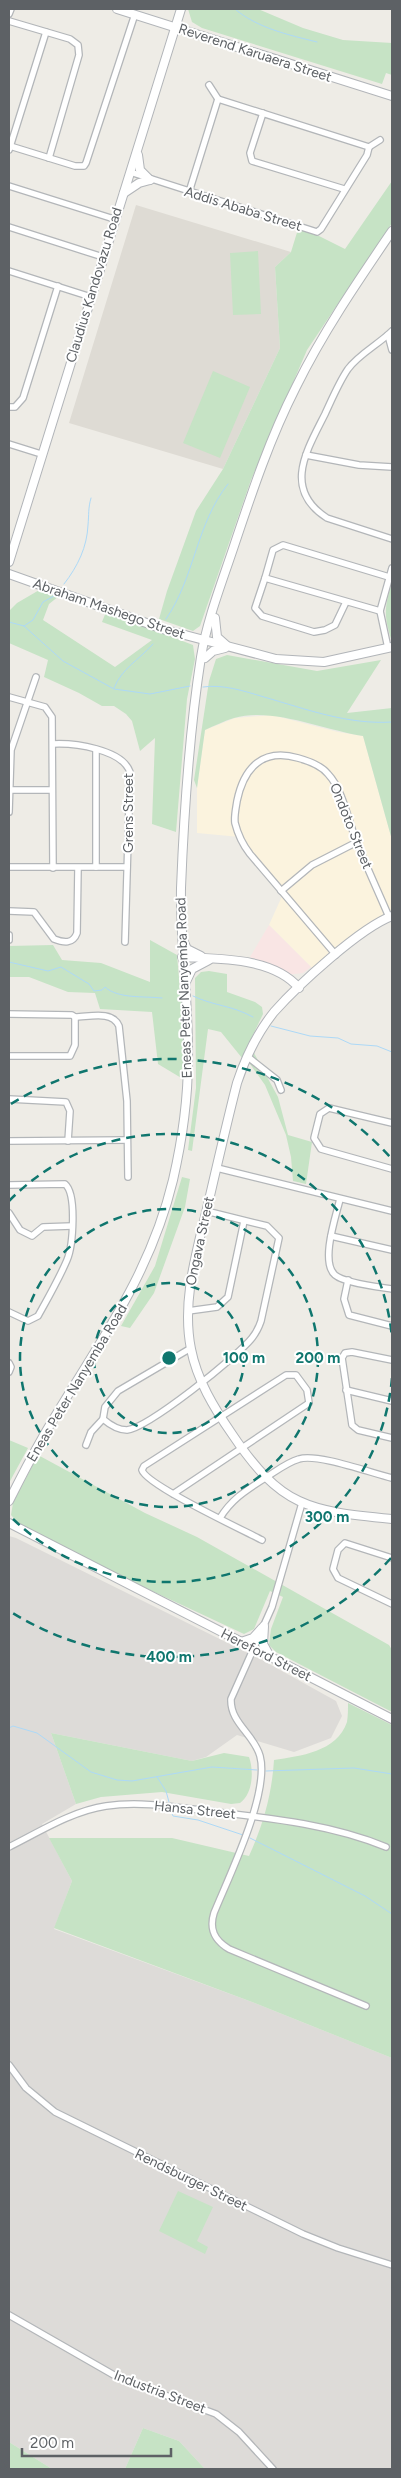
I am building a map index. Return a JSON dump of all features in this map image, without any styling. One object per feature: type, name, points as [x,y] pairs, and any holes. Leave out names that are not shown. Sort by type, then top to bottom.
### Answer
[{"type":"main road","name":"Reverend Karuaera Street","points":[[117,9],[392,96]]},
{"type":"main road","name":"Claudius Kandovazu Road","points":[[9,562],[114,219],[181,9]]},
{"type":"main road","points":[[122,195],[134,186],[150,180],[140,170],[137,162],[145,124]]},
{"type":"main road","name":"Eneas Peter Nanyemba Road","points":[[9,1501],[45,1433],[126,1302],[146,1260],[162,1218],[181,1142],[187,1093],[188,1035],[180,933],[186,790],[199,673],[224,578],[256,481],[296,385],[342,305],[392,230]]},
{"type":"main road","name":"Abraham Mashego Street","points":[[9,574],[166,630],[276,659],[308,662],[338,660],[390,647]]},
{"type":"main road","name":"Eneas Peter Nanyemba Road","points":[[199,673],[224,578]]},
{"type":"main road","points":[[215,618],[217,637],[230,647]]},
{"type":"main road","points":[[204,658],[217,649],[230,647]]},
{"type":"main road","name":"Ongava Street","points":[[391,916],[365,930],[299,988],[275,1012],[248,1057],[237,1083],[206,1211],[189,1288],[188,1311],[190,1348],[202,1383],[241,1448],[266,1478],[284,1494],[302,1503],[335,1514],[392,1519]]},
{"type":"main road","points":[[180,933],[187,949],[210,959]]},
{"type":"main road","points":[[182,957],[236,960],[260,965],[291,981],[299,988]]},
{"type":"main road","points":[[184,990],[192,969],[210,959]]},
{"type":"main road","name":"Hereford Street","points":[[9,1523],[87,1568],[125,1587],[140,1591],[392,1719]]},
{"type":"main road","points":[[242,1642],[253,1638],[264,1626]]},
{"type":"main road","points":[[264,1626],[262,1635],[266,1650],[279,1662]]},
{"type":"street","points":[[9,14],[10,9]]},
{"type":"street","points":[[46,32],[9,148],[79,166],[86,163],[90,156],[135,14]]},
{"type":"street","points":[[9,21],[75,42],[80,49],[49,158]]},
{"type":"street","points":[[209,85],[218,99],[369,147],[380,140]]},
{"type":"street","points":[[189,192],[218,99]]},
{"type":"street","points":[[263,113],[250,153],[252,161],[344,189]]},
{"type":"street","name":"Addis Ababa Street","points":[[130,172],[150,180],[317,232],[321,229],[344,189],[367,156],[369,147]]},
{"type":"street","points":[[9,186],[114,219]]},
{"type":"street","points":[[9,227],[103,256]]},
{"type":"street","points":[[9,271],[91,296]]},
{"type":"street","points":[[9,407],[15,407],[22,398],[58,286]]},
{"type":"street","points":[[390,333],[392,350]]},
{"type":"street","points":[[390,333],[348,368],[306,455],[302,465],[302,483],[304,494],[314,509],[327,518],[392,539]]},
{"type":"street","points":[[9,444],[41,454]]},
{"type":"street","points":[[306,455],[359,465],[392,467]]},
{"type":"street","points":[[346,602],[335,625],[314,632],[258,613],[256,606],[273,550],[283,545],[389,577]]},
{"type":"street","points":[[390,647],[380,612],[392,568]]},
{"type":"street","points":[[265,578],[380,612]]},
{"type":"street","points":[[9,812],[11,750],[36,676]]},
{"type":"street","points":[[9,697],[45,707],[51,713],[53,744],[53,868]]},
{"type":"street","name":"Grens Street","points":[[53,744],[74,743],[121,759],[130,772],[125,942]]},
{"type":"street","points":[[96,750],[96,867]]},
{"type":"street","name":"Ondoto Street","points":[[336,955],[244,846],[235,822],[238,796],[244,776],[253,765],[263,759],[275,756],[293,757],[324,770],[336,786],[357,842],[391,916]]},
{"type":"street","points":[[9,790],[52,790]]},
{"type":"street","points":[[281,891],[312,865],[357,842]]},
{"type":"street","points":[[9,867],[127,867]]},
{"type":"street","points":[[9,911],[34,912],[54,939],[70,942],[77,933],[78,868]]},
{"type":"street","points":[[9,935],[9,940]]},
{"type":"street","points":[[9,1014],[67,1014],[75,1017],[110,1016],[116,1021],[127,1101],[128,1178]]},
{"type":"street","points":[[9,1056],[70,1056],[75,1045],[75,1017]]},
{"type":"street","points":[[248,1057],[278,1080],[281,1090]]},
{"type":"street","points":[[9,1099],[61,1100],[66,1102],[70,1111],[68,1141]]},
{"type":"street","points":[[392,1123],[329,1108],[320,1114],[314,1138],[320,1149],[392,1168]]},
{"type":"street","points":[[9,1141],[127,1140]]},
{"type":"street","points":[[217,1168],[392,1211]]},
{"type":"street","points":[[9,1185],[65,1184],[72,1193],[70,1253],[38,1316],[28,1321],[9,1312]]},
{"type":"street","points":[[340,1199],[328,1252],[331,1267],[336,1276],[392,1290]]},
{"type":"street","points":[[103,1419],[119,1428],[134,1428],[202,1383],[245,1346],[256,1332],[261,1321],[279,1238],[269,1228],[206,1211]]},
{"type":"street","points":[[9,1213],[20,1230],[32,1236],[43,1227],[72,1226]]},
{"type":"street","points":[[188,1311],[217,1307],[228,1297],[244,1221]]},
{"type":"street","points":[[331,1236],[392,1250]]},
{"type":"street","points":[[348,1280],[344,1299],[349,1315],[392,1326]]},
{"type":"street","points":[[86,1445],[91,1432],[103,1419],[105,1407],[110,1398],[118,1391],[190,1348]]},
{"type":"street","points":[[392,1360],[352,1352],[345,1353],[342,1358],[352,1424],[358,1430],[392,1438]]},
{"type":"street","points":[[9,1363],[11,1367],[9,1372]]},
{"type":"street","points":[[173,1494],[309,1403],[310,1396],[296,1375],[286,1374],[144,1466],[142,1470],[146,1479],[173,1494],[262,1540]]},
{"type":"street","points":[[346,1390],[392,1401]]},
{"type":"street","points":[[220,1518],[233,1500],[290,1462],[307,1457],[392,1478]]},
{"type":"street","points":[[302,1503],[272,1607],[232,1692],[230,1706],[239,1725],[258,1750],[261,1759],[261,1776],[253,1816],[214,1913],[212,1927],[216,1938],[229,1949],[366,2006]]},
{"type":"street","points":[[392,1558],[345,1543],[338,1550],[333,1569],[338,1578],[392,1604]]},
{"type":"street","name":"Hansa Street","points":[[9,1846],[70,1817],[105,1806],[168,1806],[253,1816],[346,1832],[386,1847]]},
{"type":"street","name":"Rendsburger Street","points":[[9,2065],[26,2088],[55,2112],[304,2234],[338,2248],[392,2265]]},
{"type":"street","name":"Industria Street","points":[[9,2315],[119,2378],[216,2414],[239,2432],[273,2469]]},
{"type":"shaded area","points":[[136,205],[291,252],[275,267],[280,348],[223,469],[69,423]]},
{"type":"shaded area","points":[[272,715],[338,732],[363,736],[392,840],[392,916],[316,972],[269,925],[283,894],[240,837],[197,833],[197,788],[205,730],[235,718]]},
{"type":"shaded area","points":[[269,925],[311,967],[303,973],[286,975],[250,957]]},
{"type":"shaded area","points":[[9,1536],[262,1660],[336,1701],[342,1716],[331,1738],[294,1752],[237,1735],[206,1757],[192,1761],[51,1733],[76,1804],[42,1824],[72,1881],[54,1929],[252,2002],[392,2058],[392,2469],[205,2469],[179,2441],[143,2428],[125,2469],[52,2469],[9,2442]]},
{"type":"green space","points":[[188,9],[258,9],[303,28],[343,40],[392,43],[392,75],[386,73],[382,84],[202,28],[192,22]]},
{"type":"green space","points":[[392,181],[392,223],[307,350],[251,480],[200,626],[193,631],[159,619],[167,591],[196,511],[223,469],[280,348],[275,267],[291,252],[299,226],[345,249]]},
{"type":"green space","points":[[258,251],[261,314],[233,315],[230,253]]},
{"type":"green space","points":[[213,371],[250,387],[220,458],[183,443]]},
{"type":"green space","points":[[392,583],[391,639],[386,611],[387,599]]},
{"type":"green space","points":[[41,589],[59,596],[49,604],[43,620],[115,667],[152,640],[102,622],[106,612],[193,645],[195,659],[187,699],[176,832],[152,824],[155,738],[140,751],[132,721],[126,714],[114,706],[102,706],[44,677],[48,660],[9,643],[9,611],[17,603]]},
{"type":"green space","points":[[227,655],[317,671],[381,660],[347,713],[392,708],[392,840],[363,736],[281,717],[249,715],[234,718],[205,730],[197,788],[194,780],[209,681],[216,659]]},
{"type":"green space","points":[[150,940],[177,955],[183,1023],[183,1079],[158,1064],[152,1012],[100,1009],[95,993],[68,992],[29,977],[9,977],[9,946],[53,945],[62,960],[101,963],[150,982]]},
{"type":"green space","points":[[209,971],[227,974],[227,992],[255,1002],[262,1007],[263,1014],[242,1058],[221,1032],[208,1029],[192,1151],[188,1150],[196,1088],[195,978],[201,972]]},
{"type":"green space","points":[[254,1053],[278,1097],[288,1135],[312,1142],[306,1184],[293,1181],[291,1157],[286,1135],[265,1085],[250,1064]]},
{"type":"green space","points":[[182,1177],[190,1179],[185,1207],[154,1293],[130,1328],[121,1326],[155,1266]]},
{"type":"green space","points":[[9,1440],[28,1448],[9,1483]]},
{"type":"green space","points":[[38,1455],[145,1513],[197,1537],[389,1645],[392,1650],[392,1712],[276,1652],[269,1645],[271,1629],[283,1597],[270,1591],[254,1629],[244,1634],[90,1562],[20,1525],[11,1515],[13,1503]]},
{"type":"green space","points":[[348,1703],[392,1725],[392,2058],[252,2002],[54,1928],[72,1881],[49,1838],[172,1838],[249,1856],[259,1833],[266,1809],[274,1760],[316,1751],[335,1740],[347,1722]]},
{"type":"green space","points":[[51,1733],[192,1761],[224,1753],[249,1757],[252,1768],[250,1788],[248,1794],[240,1803],[231,1804],[162,1792],[101,1797],[76,1804]]},
{"type":"green space","points":[[178,2191],[213,2207],[197,2241],[208,2247],[205,2254],[159,2231]]},
{"type":"green space","points":[[143,2428],[179,2441],[205,2469],[125,2469]]},
{"type":"green space","points":[[9,2442],[52,2469],[9,2469]]},
{"type":"waterway","points":[[235,9],[263,26],[317,42]]},
{"type":"waterway","points":[[166,619],[176,603],[209,516],[228,484]]},
{"type":"waterway","points":[[64,584],[74,570],[84,549],[91,498]]},
{"type":"waterway","points":[[24,626],[33,620],[43,602],[54,596]]},
{"type":"waterway","points":[[9,622],[24,626],[63,661],[114,689],[150,694],[190,686]]},
{"type":"waterway","points":[[114,688],[126,670],[153,644]]},
{"type":"waterway","points":[[203,687],[218,686],[249,692],[343,719],[392,722]]},
{"type":"waterway","points":[[9,962],[48,971],[61,967],[89,984],[94,991],[102,990],[105,987],[117,994],[162,998]]},
{"type":"waterway","points":[[193,996],[253,1017]]},
{"type":"waterway","points":[[271,1026],[310,1036],[338,1038],[351,1044],[377,1046],[392,1052]]},
{"type":"waterway","points":[[9,1728],[13,1726],[37,1733],[91,1772],[117,1780],[132,1781],[212,1767],[257,1770]]},
{"type":"waterway","points":[[266,1771],[354,1768],[392,1774]]},
{"type":"waterway","points":[[157,1777],[166,1791],[169,1802]]},
{"type":"waterway","points":[[171,1811],[173,1816],[198,1820],[243,1835]]},
{"type":"waterway","points":[[250,1838],[365,1896],[392,1914]]}]
